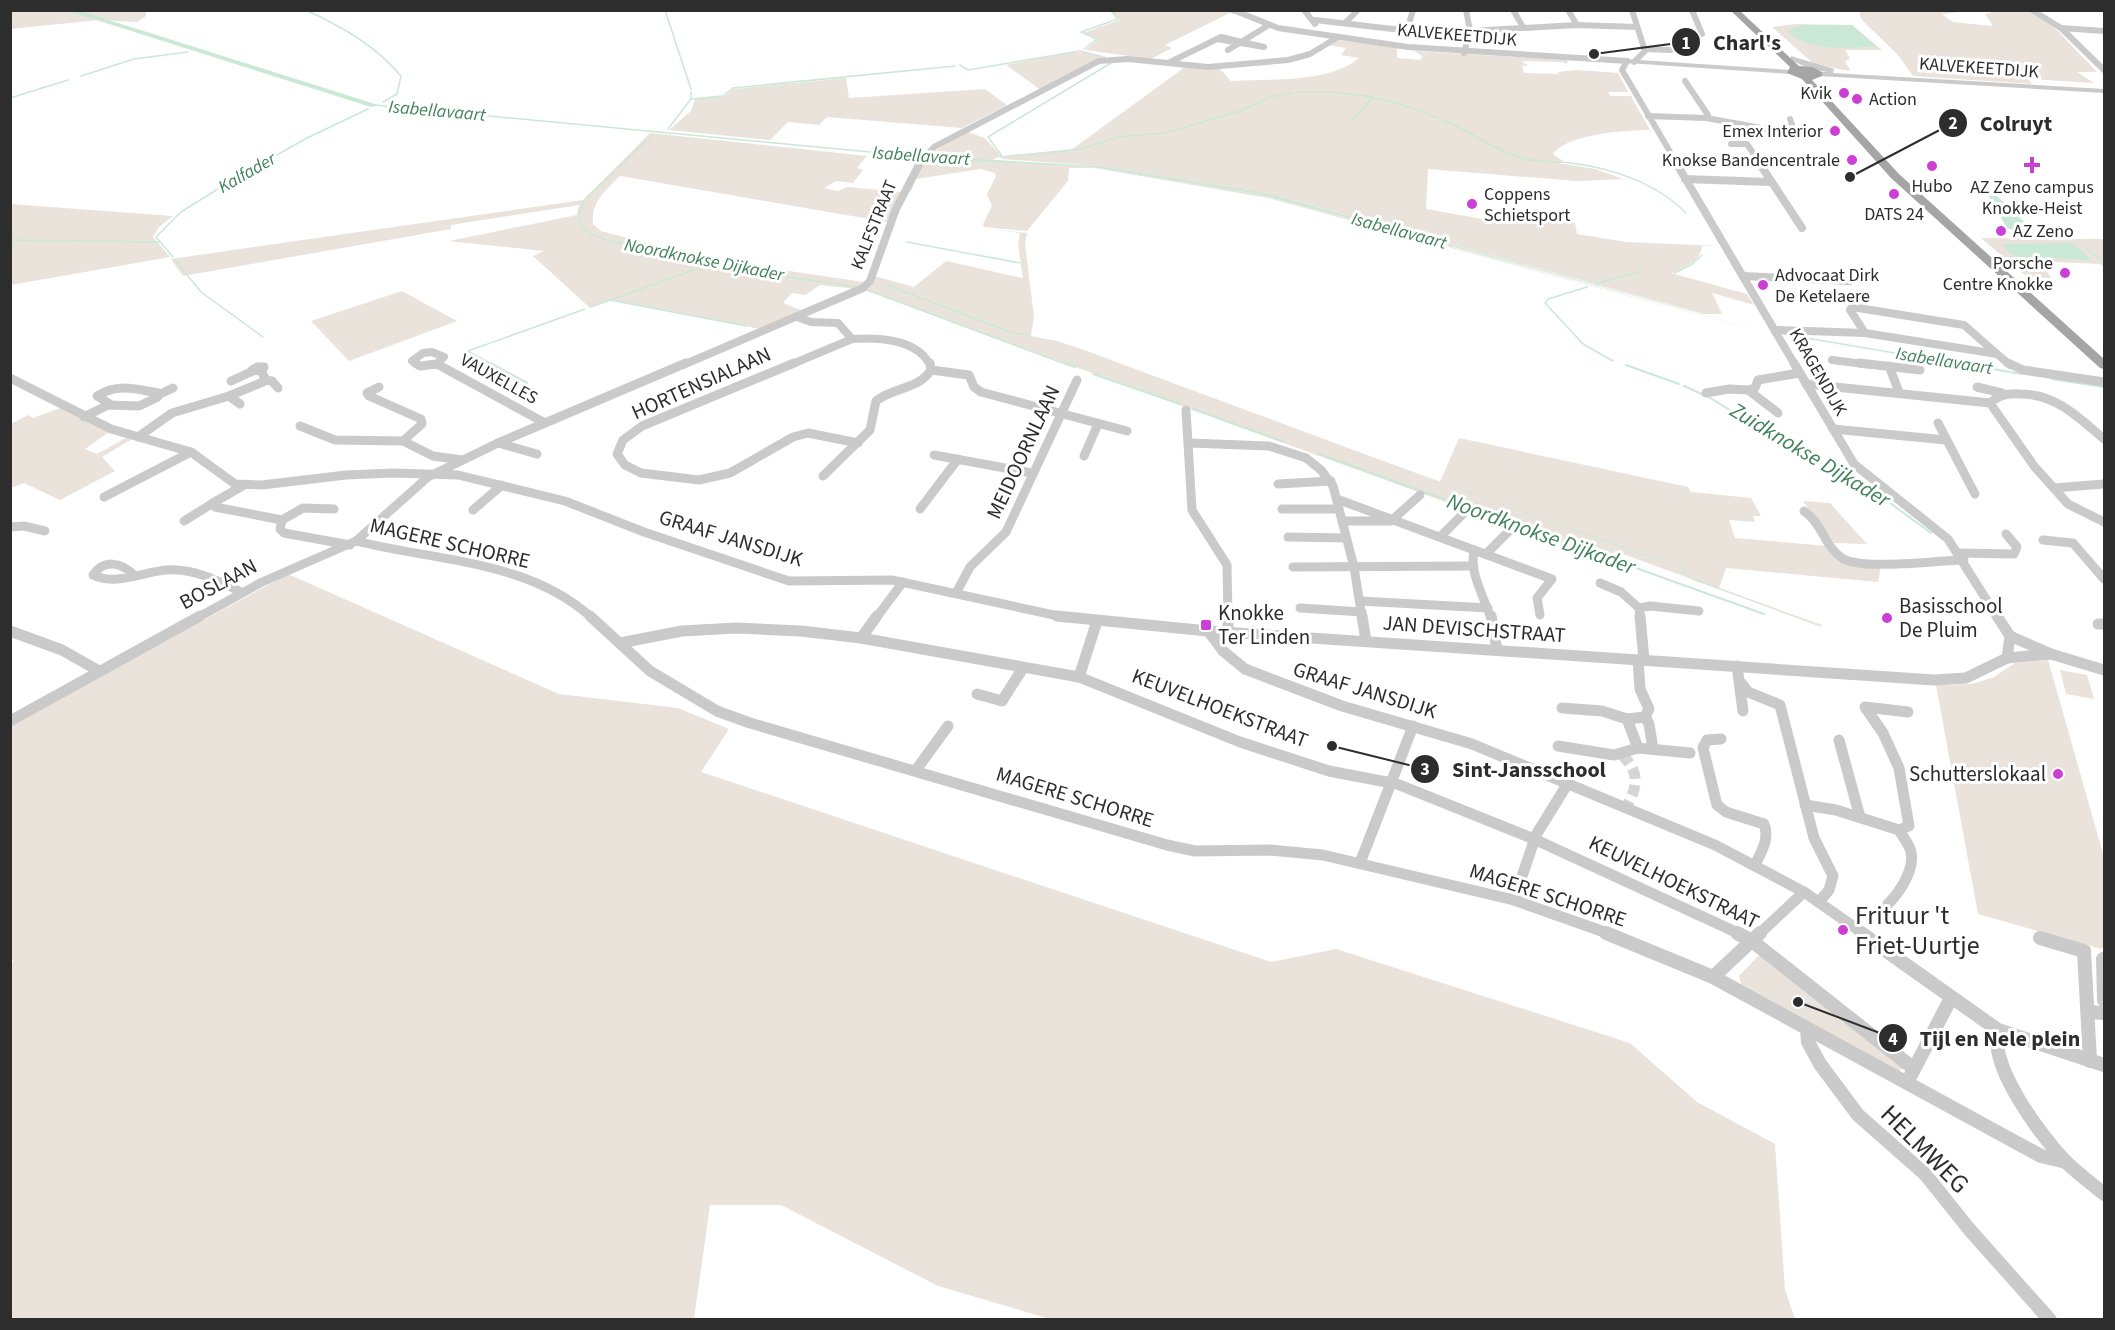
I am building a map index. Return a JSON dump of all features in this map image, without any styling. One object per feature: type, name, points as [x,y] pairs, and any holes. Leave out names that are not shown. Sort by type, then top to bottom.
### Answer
[{"type":"main road","points":[[1734,10],[1801,70]]},
{"type":"main road","points":[[1742,10],[1905,177],[2056,314],[2103,360]]},
{"type":"street","name":"KALVEKEETDIJK","points":[[1233,10],[1269,25],[1307,33],[1464,52],[1801,70],[2104,91]]},
{"type":"street","points":[[1304,10],[1315,20],[1407,31],[1413,11],[1408,10]]},
{"type":"street","points":[[1346,22],[1358,10]]},
{"type":"street","points":[[1464,52],[1470,31],[1466,10]]},
{"type":"street","points":[[1513,10],[1522,27]]},
{"type":"street","points":[[1568,10],[1577,25]]},
{"type":"street","points":[[1631,62],[1643,57],[1645,49],[1632,10]]},
{"type":"street","points":[[1692,10],[1702,34]]},
{"type":"street","points":[[2032,10],[2061,28],[2104,69]]},
{"type":"street","points":[[1307,33],[1316,23],[1315,20]]},
{"type":"street","points":[[1228,50],[1269,25]]},
{"type":"street","points":[[1470,31],[1577,25],[1637,27]]},
{"type":"street","points":[[2061,28],[2104,31]]},
{"type":"street","points":[[1168,63],[1180,53],[1195,50],[1221,37],[1239,42]]},
{"type":"street","name":"KALFSTRAAT","points":[[436,473],[498,443],[858,291],[868,283],[891,223],[922,157],[934,147],[1092,63],[1123,58],[1208,67],[1297,62],[1320,53],[1315,52],[1338,37]]},
{"type":"street","points":[[1645,49],[1671,50]]},
{"type":"street","name":"KRAGENDIJK","points":[[1631,62],[1622,70],[1806,384],[1860,471],[1939,530],[1962,557],[2010,636]]},
{"type":"street","name":"KALVEKEETDIJK","points":[[1801,70],[1814,67],[1851,75]]},
{"type":"street","points":[[1685,81],[1708,115],[1706,118]]},
{"type":"street","points":[[1648,116],[1706,118],[1790,133],[1794,131],[1790,120]]},
{"type":"street","points":[[1731,144],[1747,144],[1802,228]]},
{"type":"street","points":[[1685,179],[1770,182]]},
{"type":"street","points":[[1743,276],[1850,282]]},
{"type":"street","points":[[1865,333],[1850,310],[1852,307],[1964,325],[2009,364],[2023,370],[2104,382]]},
{"type":"street","points":[[797,317],[811,322],[838,323],[852,339]]},
{"type":"street","points":[[1775,330],[1865,333],[1997,354]]},
{"type":"street","name":"HORTENSIALAAN","points":[[858,443],[808,432],[793,437],[730,473],[699,480],[641,473],[625,465],[617,454],[623,440],[642,426],[852,339],[877,338],[897,342],[922,353],[929,360],[931,370]]},
{"type":"street","points":[[1832,360],[1920,370]]},
{"type":"street","name":"VAUXELLES","points":[[437,364],[545,423]]},
{"type":"street","points":[[1888,366],[1899,392]]},
{"type":"street","points":[[231,381],[258,367],[264,380]]},
{"type":"street","points":[[823,476],[870,430],[876,401],[887,394],[917,384],[931,370],[960,372],[969,375],[974,387],[981,392],[1127,431]]},
{"type":"street","points":[[1706,393],[1734,389],[1748,390],[1755,388],[1758,380],[1800,373]]},
{"type":"street","points":[[10,378],[111,429],[191,452],[209,462],[226,480],[244,485]]},
{"type":"street","points":[[138,437],[164,417],[198,401],[229,396],[264,380],[272,381],[278,388]]},
{"type":"street","name":"MEIDOORNLAAN","points":[[956,593],[970,567],[1006,532],[1077,380]]},
{"type":"street","points":[[1806,384],[1990,403],[2002,393]]},
{"type":"street","points":[[158,395],[148,390],[114,387],[97,396],[110,404],[138,406],[152,401],[158,395],[173,388]]},
{"type":"street","points":[[379,387],[368,393],[369,396],[421,419],[419,430],[403,441]]},
{"type":"street","points":[[1977,387],[2060,402],[2104,439]]},
{"type":"street","points":[[1748,390],[1778,413]]},
{"type":"street","points":[[229,396],[240,404]]},
{"type":"street","points":[[1990,403],[2034,466],[2054,488],[2072,506],[2104,522]]},
{"type":"street","points":[[84,417],[110,404]]},
{"type":"street","points":[[183,409],[195,417]]},
{"type":"street","points":[[1186,410],[1192,510],[1227,566],[1228,633]]},
{"type":"street","points":[[1938,423],[1976,494]]},
{"type":"street","points":[[1084,456],[1098,424]]},
{"type":"street","points":[[300,426],[335,440],[403,441],[433,456],[462,460]]},
{"type":"street","points":[[1833,429],[1946,440]]},
{"type":"street","points":[[498,443],[519,452],[537,454]]},
{"type":"street","points":[[1189,443],[1253,444],[1283,450],[1315,464],[1331,481],[1354,567],[1366,640]]},
{"type":"street","points":[[104,497],[191,452]]},
{"type":"street","points":[[934,455],[1032,473]]},
{"type":"street","points":[[920,508],[957,459]]},
{"type":"street","name":"GRAAF JANSDIJK","points":[[244,485],[346,475],[436,473],[502,485],[565,501],[781,579],[805,582],[879,579],[956,593],[1046,614],[1208,631],[1223,651],[1253,674],[1342,706],[1472,744],[1698,837],[1804,892],[1998,1030],[2104,1065]]},
{"type":"street","name":"BOSLAAN","points":[[10,721],[241,592],[286,570],[353,543],[420,482],[436,473]]},
{"type":"street","points":[[1278,484],[1331,481]]},
{"type":"street","points":[[2054,488],[2104,484]]},
{"type":"street","points":[[184,521],[244,485]]},
{"type":"street","points":[[473,510],[502,485]]},
{"type":"street","points":[[1342,521],[1391,521],[1420,495]]},
{"type":"street","points":[[1282,509],[1338,504],[1346,500],[1552,579],[1537,598],[1540,615]]},
{"type":"street","points":[[213,503],[218,509],[282,520],[303,508],[334,509]]},
{"type":"street","points":[[1804,511],[1812,516],[1840,557],[1846,561],[1870,564],[2014,554],[2017,547],[2006,534]]},
{"type":"street","points":[[1441,536],[1465,512]]},
{"type":"street","name":"MAGERE SCHORRE","points":[[282,520],[280,529],[284,533],[477,566],[529,579],[575,602],[650,671],[717,711],[1195,851],[1299,851],[1360,862],[1514,900],[1580,922],[1713,977],[2041,1156],[2066,1162]]},
{"type":"street","points":[[10,527],[24,526],[45,531]]},
{"type":"street","points":[[1486,554],[1511,529]]},
{"type":"street","points":[[1288,537],[1346,538]]},
{"type":"street","points":[[2043,540],[2073,543],[2085,559],[2104,576]]},
{"type":"street","points":[[1475,549],[1472,557],[1488,608],[1497,650]]},
{"type":"street","points":[[1293,567],[1474,566]]},
{"type":"street","points":[[134,575],[189,570],[205,574],[241,592]]},
{"type":"street","points":[[861,638],[903,582]]},
{"type":"street","points":[[1600,583],[1621,592],[1639,608],[1642,622],[1640,689],[1649,709],[1645,717]]},
{"type":"street","points":[[1360,601],[1488,608]]},
{"type":"street","points":[[1639,608],[1650,606],[1699,611]]},
{"type":"street","points":[[1300,608],[1362,612]]},
{"type":"street","points":[[1079,677],[1097,621]]},
{"type":"street","name":"KEUVELHOEKSTRAAT","points":[[620,643],[682,632],[736,628],[861,638],[1079,677],[1240,742],[1329,771],[1397,784],[1534,839],[1726,927],[1752,941],[1913,1068]]},
{"type":"street","points":[[10,631],[62,650],[99,672]]},
{"type":"street","name":"JAN DEVISCHSTRAAT","points":[[1208,631],[1945,680],[1978,674],[2007,658],[2051,654]]},
{"type":"street","points":[[2007,658],[2010,636],[2051,654],[2104,670]]},
{"type":"street","points":[[1737,666],[1741,683],[1748,692],[1780,705],[1814,838],[1833,876],[1829,890],[1819,902]]},
{"type":"street","points":[[977,694],[1002,701],[1023,668]]},
{"type":"street","points":[[1741,683],[1738,687],[1743,711]]},
{"type":"street","points":[[1805,805],[1860,817],[1899,830],[1909,826],[1904,778],[1875,718],[1865,707],[1908,712]]},
{"type":"street","points":[[1562,708],[1602,711],[1627,720],[1645,717]]},
{"type":"street","points":[[1645,717],[1649,724],[1653,749]]},
{"type":"street","points":[[1627,720],[1638,748]]},
{"type":"street","points":[[916,770],[948,726]]},
{"type":"street","points":[[1360,862],[1413,726]]},
{"type":"street","points":[[1721,740],[1707,740],[1702,754],[1710,771],[1711,791],[1717,806],[1731,813],[1755,819],[1767,832],[1768,842],[1755,865]]},
{"type":"street","points":[[1839,740],[1860,817]]},
{"type":"street","points":[[1558,746],[1614,755],[1638,748],[1702,754]]},
{"type":"street","points":[[1514,900],[1534,839],[1568,783]]},
{"type":"street","points":[[1888,904],[1899,891],[1911,859],[1910,849],[1899,830]]},
{"type":"street","points":[[1713,977],[1804,892]]},
{"type":"street","points":[[2040,938],[2084,951],[2090,1061]]},
{"type":"street","points":[[2103,959],[2104,1000]]},
{"type":"street","points":[[1906,1084],[1951,998]]},
{"type":"street","points":[[2089,1012],[2104,1013]]},
{"type":"street","name":"HELMWEG","points":[[1807,1029],[1808,1042],[1820,1064],[1858,1115],[1925,1174],[1969,1229],[2050,1320]]},
{"type":"street","points":[[1998,1030],[1995,1043],[2016,1096],[2066,1162],[2104,1194]]},
{"type":"shaded area","points":[[11,10],[146,10],[146,16],[137,22],[98,20],[11,29]]},
{"type":"shaded area","points":[[1224,10],[1230,13],[1165,45],[1172,48],[1151,59],[1085,50],[1099,39],[1083,33],[1120,20],[1111,11]]},
{"type":"shaded area","points":[[1859,11],[1957,11],[1960,12],[1942,14],[1953,22],[1993,26],[1985,14],[1993,12],[1991,11],[2028,11],[2053,26],[2097,72],[2077,72],[2094,83],[2028,79],[2032,84],[1913,76],[1897,54],[1861,19]]},
{"type":"shaded area","points":[[1795,24],[1852,25],[1882,50],[1845,50],[1850,58],[1845,62],[1851,71],[1815,65],[1772,27]]},
{"type":"shaded area","points":[[1337,40],[1397,48],[1397,58],[1421,60],[1422,56],[1414,51],[1568,60],[1567,64],[1523,61],[1529,65],[1522,66],[1524,73],[1558,74],[1558,72],[1577,70],[1618,73],[1628,92],[1608,92],[1610,96],[1631,96],[1650,130],[1598,134],[1571,142],[1560,147],[1553,154],[1564,162],[1558,163],[1595,169],[1623,179],[1577,181],[1428,169],[1426,209],[1494,221],[1506,217],[1571,221],[1575,223],[1577,234],[1626,242],[1720,246],[1702,246],[1695,260],[1671,273],[1747,294],[1754,305],[1712,293],[1722,314],[1704,314],[1280,197],[1099,166],[1001,159],[1009,155],[1071,150],[1185,67],[1219,68],[1231,81],[1298,78],[1332,72],[1359,58],[1341,55],[1346,48],[1328,45]]},
{"type":"shaded area","points":[[1080,50],[1107,57],[1087,64],[1041,90],[1006,65]]},
{"type":"shaded area","points":[[846,78],[849,98],[985,89],[1007,105],[962,128],[827,117],[819,125],[788,122],[770,140],[669,130],[691,111],[695,99],[725,96],[733,89]]},
{"type":"shaded area","points":[[967,132],[985,138],[1001,156],[992,160],[926,156]]},
{"type":"shaded area","points":[[650,133],[867,156],[857,168],[863,170],[853,183],[836,181],[824,188],[838,191],[847,187],[901,192],[887,222],[620,176],[600,197],[594,209],[593,224],[601,231],[669,249],[748,265],[864,282],[856,289],[820,285],[805,295],[792,293],[783,303],[803,311],[760,329],[610,300],[590,308],[533,256],[544,251],[449,241],[577,215],[579,205],[451,225],[451,229],[183,276],[171,259],[583,200]]},
{"type":"shaded area","points":[[924,158],[1092,167],[1263,195],[1771,335],[1268,198],[1094,168],[1069,168],[1068,181],[1027,231],[984,227],[983,224],[992,206],[987,194],[996,176],[995,173],[980,169],[916,179],[911,191],[909,189]]},
{"type":"shaded area","points":[[11,204],[173,216],[159,227],[153,237],[170,257],[11,285]]},
{"type":"shaded area","points":[[983,228],[1027,233],[1025,245],[1034,316],[1031,336],[1057,341],[1084,350],[1440,482],[1459,438],[1688,487],[1691,492],[1751,498],[1761,516],[1753,516],[1755,522],[1729,520],[1735,538],[1829,546],[1835,556],[1881,566],[1878,582],[1726,568],[1719,588],[1822,625],[1821,627],[1615,551],[1607,561],[865,290],[871,286],[874,276],[914,287],[946,261],[1023,278],[1018,245],[1020,233]]},
{"type":"shaded area","points":[[1981,238],[2104,239],[2104,267],[2100,264],[2054,262],[2044,267],[2051,278],[2027,277]]},
{"type":"shaded area","points":[[402,291],[457,321],[349,361],[311,321]]},
{"type":"shaded area","points":[[60,408],[109,432],[85,449],[97,454],[126,438],[132,439],[102,457],[115,471],[60,500],[24,483],[11,488],[11,424],[28,415],[33,418]]},
{"type":"shaded area","points":[[1803,501],[1830,503],[1867,544],[1834,543]]},
{"type":"shaded area","points":[[288,574],[559,694],[678,708],[729,729],[701,772],[1271,962],[1336,949],[1630,1043],[1697,1102],[1775,1144],[1785,1290],[1795,1319],[1050,1319],[938,1286],[781,1205],[710,1205],[694,1319],[11,1319],[10,965],[14,961],[10,959],[10,726]]},
{"type":"shaded area","points":[[2048,660],[2104,857],[2104,946],[2101,949],[1978,914],[1936,685],[1972,684],[1994,677],[2015,663]]},
{"type":"shaded area","points":[[2060,670],[2087,675],[2094,699],[2066,694]]},
{"type":"shaded area","points":[[1761,953],[1904,1067],[1898,1072],[1741,984],[1739,976]]},
{"type":"water","points":[[1802,25],[1852,25],[1877,47],[1818,46],[1796,38],[1787,31]]},
{"type":"water","points":[[909,155],[1098,166],[1269,194],[1770,333],[1263,195],[1092,167],[930,159],[908,157]]},
{"type":"water","points":[[1980,181],[2033,230],[2016,231],[2007,228]]},
{"type":"water","points":[[2072,243],[2092,260],[2021,257],[2011,254],[2002,244]]},
{"type":"water","points":[[1329,442],[1643,554],[1681,564],[1686,575],[1697,580],[1820,625],[1696,581],[1685,575],[1680,564],[1643,555]]},
{"type":"waterway","name":"Isabellavaart","points":[[68,10],[374,105]]},
{"type":"waterway","points":[[306,10],[369,46],[401,76],[397,94],[383,102]]},
{"type":"waterway","points":[[665,10],[691,89]]},
{"type":"waterway","points":[[1084,49],[1097,39],[1081,32],[1118,19],[1110,10]]},
{"type":"waterway","points":[[1225,10],[1233,13]]},
{"type":"waterway","points":[[81,76],[134,59],[188,52]]},
{"type":"waterway","points":[[960,65],[968,70],[1074,52]]},
{"type":"waterway","points":[[1083,53],[1099,56]]},
{"type":"waterway","points":[[1002,156],[988,137],[1111,63]]},
{"type":"waterway","points":[[691,99],[723,96],[733,88],[955,66]]},
{"type":"waterway","points":[[10,98],[68,80]]},
{"type":"waterway","points":[[691,92],[691,99]]},
{"type":"waterway","points":[[1298,92],[1339,93],[1372,98]]},
{"type":"waterway","points":[[1000,157],[1081,149],[1118,137],[1165,133],[1240,111],[1270,97],[1292,93]]},
{"type":"waterway","points":[[1352,121],[1372,98]]},
{"type":"waterway","points":[[1372,98],[1418,110],[1456,126],[1496,148],[1522,158],[1586,165],[1617,173],[1661,193],[1686,213]]},
{"type":"waterway","points":[[668,129],[691,99]]},
{"type":"waterway","name":"Isabellavaart","points":[[374,105],[912,156]]},
{"type":"waterway","name":"Kalfader","points":[[173,257],[156,237],[181,212],[307,138],[368,109]]},
{"type":"waterway","name":"Noordknokse Dijkader","points":[[616,170],[650,137]]},
{"type":"waterway","name":"Noordknokse Dijkader","points":[[587,197],[613,173]]},
{"type":"waterway","name":"Noordknokse Dijkader","points":[[584,201],[579,214],[581,226],[591,234],[609,241],[741,270],[857,287]]},
{"type":"waterway","points":[[10,240],[160,242]]},
{"type":"waterway","points":[[907,242],[1020,263]]},
{"type":"waterway","points":[[2084,247],[2104,262]]},
{"type":"waterway","points":[[1674,273],[1691,265],[1702,255]]},
{"type":"waterway","name":"Kalfader","points":[[175,260],[201,292],[263,337]]},
{"type":"waterway","points":[[610,300],[710,264]]},
{"type":"waterway","points":[[1595,284],[1641,271]]},
{"type":"waterway","points":[[887,285],[1010,332],[1027,335]]},
{"type":"waterway","name":"Zuidknokse Dijkader","points":[[1587,287],[1548,299],[1545,303],[1583,344],[1613,361]]},
{"type":"waterway","name":"Noordknokse Dijkader","points":[[867,290],[1068,365]]},
{"type":"waterway","points":[[591,307],[610,300]]},
{"type":"waterway","points":[[610,300],[746,326]]},
{"type":"waterway","points":[[493,365],[468,351],[585,309]]},
{"type":"waterway","name":"Isabellavaart","points":[[1783,334],[1965,365]]},
{"type":"waterway","points":[[490,363],[527,383]]},
{"type":"waterway","name":"Noordknokse Dijkader","points":[[1064,363],[1075,367]]},
{"type":"waterway","name":"Isabellavaart","points":[[1957,363],[2022,374]]},
{"type":"waterway","name":"Zuidknokse Dijkader","points":[[1626,365],[1679,384]]},
{"type":"waterway","name":"Noordknokse Dijkader","points":[[1093,374],[1180,404]]},
{"type":"waterway","name":"Isabellavaart","points":[[2052,379],[2104,387]]},
{"type":"waterway","name":"Zuidknokse Dijkader","points":[[1684,386],[1702,394]]},
{"type":"waterway","name":"Zuidknokse Dijkader","points":[[1707,396],[1764,431],[1795,445],[1819,463],[1853,476],[1931,533]]},
{"type":"waterway","name":"Noordknokse Dijkader","points":[[1193,409],[1284,442]]},
{"type":"waterway","name":"Noordknokse Dijkader","points":[[1319,454],[1764,614]]},
{"type":"tunnel","points":[[1622,755],[1632,767],[1635,780],[1633,793],[1626,807]]},
{"type":"place","name":"Charl's","points":[[1594,54]]},
{"type":"place","name":"Kvik","points":[[1844,93]]},
{"type":"place","name":"Action","points":[[1857,99]]},
{"type":"place","name":"Emex Interior","points":[[1835,131]]},
{"type":"place","name":"Knokse Bandencentrale","points":[[1852,160]]},
{"type":"place","name":"AZ Zeno campus Knokke-Heist","points":[[2032,165]]},
{"type":"place","name":"Hubo","points":[[1932,166]]},
{"type":"place","name":"Colruyt","points":[[1850,177]]},
{"type":"place","name":"DATS 24","points":[[1894,194]]},
{"type":"place","name":"Coppens Schietsport","points":[[1472,204]]},
{"type":"place","name":"AZ Zeno","points":[[2001,231]]},
{"type":"place","name":"Porsche Centre Knokke","points":[[2065,273]]},
{"type":"place","name":"Advocaat Dirk De Ketelaere","points":[[1763,285]]},
{"type":"place","name":"Basisschool De Pluim","points":[[1887,618]]},
{"type":"place","name":"Knokke Ter Linden","points":[[1206,625]]},
{"type":"place","name":"Sint-Jansschool","points":[[1332,746]]},
{"type":"place","name":"Schutterslokaal","points":[[2058,774]]},
{"type":"place","name":"Frituur 't Friet-Uurtje","points":[[1843,930]]},
{"type":"place","name":"Tijl en Nele plein","points":[[1798,1002]]}]
